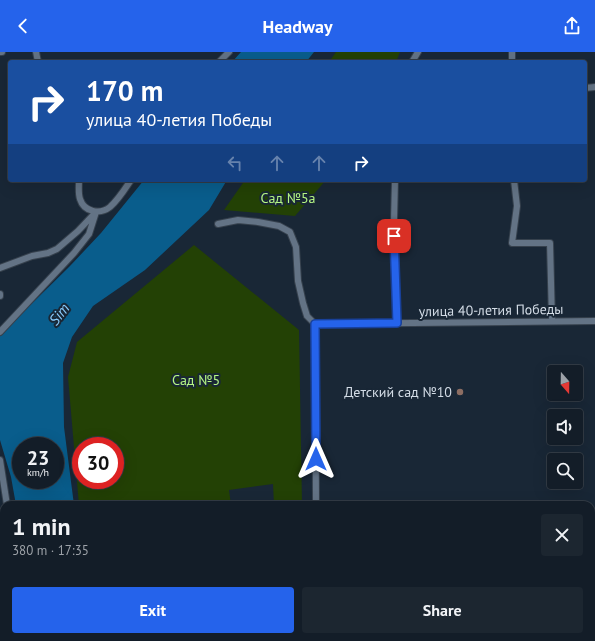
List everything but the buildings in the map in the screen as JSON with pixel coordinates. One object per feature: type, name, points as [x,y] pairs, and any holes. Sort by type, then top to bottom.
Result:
[{"type":"street","points":[[221,60],[229,52]]},
{"type":"street","points":[[79,182],[79,197],[81,202],[86,209],[96,212],[103,211],[111,207],[130,182]]},
{"type":"street","points":[[395,182],[394,221],[397,323]]},
{"type":"street","points":[[514,182],[517,206],[512,243],[550,243],[552,321]]},
{"type":"street","points":[[0,268],[32,256],[48,253],[57,249],[78,231],[96,212]]},
{"type":"street","points":[[0,332],[74,253],[89,234],[96,212]]},
{"type":"street","points":[[218,224],[238,220],[279,226],[290,232],[296,247],[298,281],[303,303],[308,316],[315,324],[316,501]]},
{"type":"street","name":"улица 40-летия Победы","points":[[315,324],[595,320]]},
{"type":"street","points":[[0,460],[6,501]]},
{"type":"green space","points":[[336,52],[400,52],[397,60],[330,60]]},
{"type":"green space","name":"Сад №5а","points":[[244,182],[324,182],[295,216],[224,210]]},
{"type":"green space","name":"Сад №5","points":[[194,245],[299,330],[302,501],[274,501],[273,484],[229,490],[230,501],[79,501],[78,489],[124,489],[124,437],[73,437],[68,377],[77,342]]},
{"type":"water","points":[[241,52],[314,52],[308,60],[234,60]]},
{"type":"water","name":"Sim","points":[[142,182],[226,182],[209,210],[145,270],[93,306],[72,337],[63,363],[64,427],[73,501],[15,501],[13,489],[64,489],[64,437],[12,437],[12,483],[0,440],[0,335],[101,233]]},
{"type":"place","name":"Детский сад №10","points":[[460,392]]},
{"type":"route","points":[[316,459],[315,324],[397,323],[394,236]]}]
